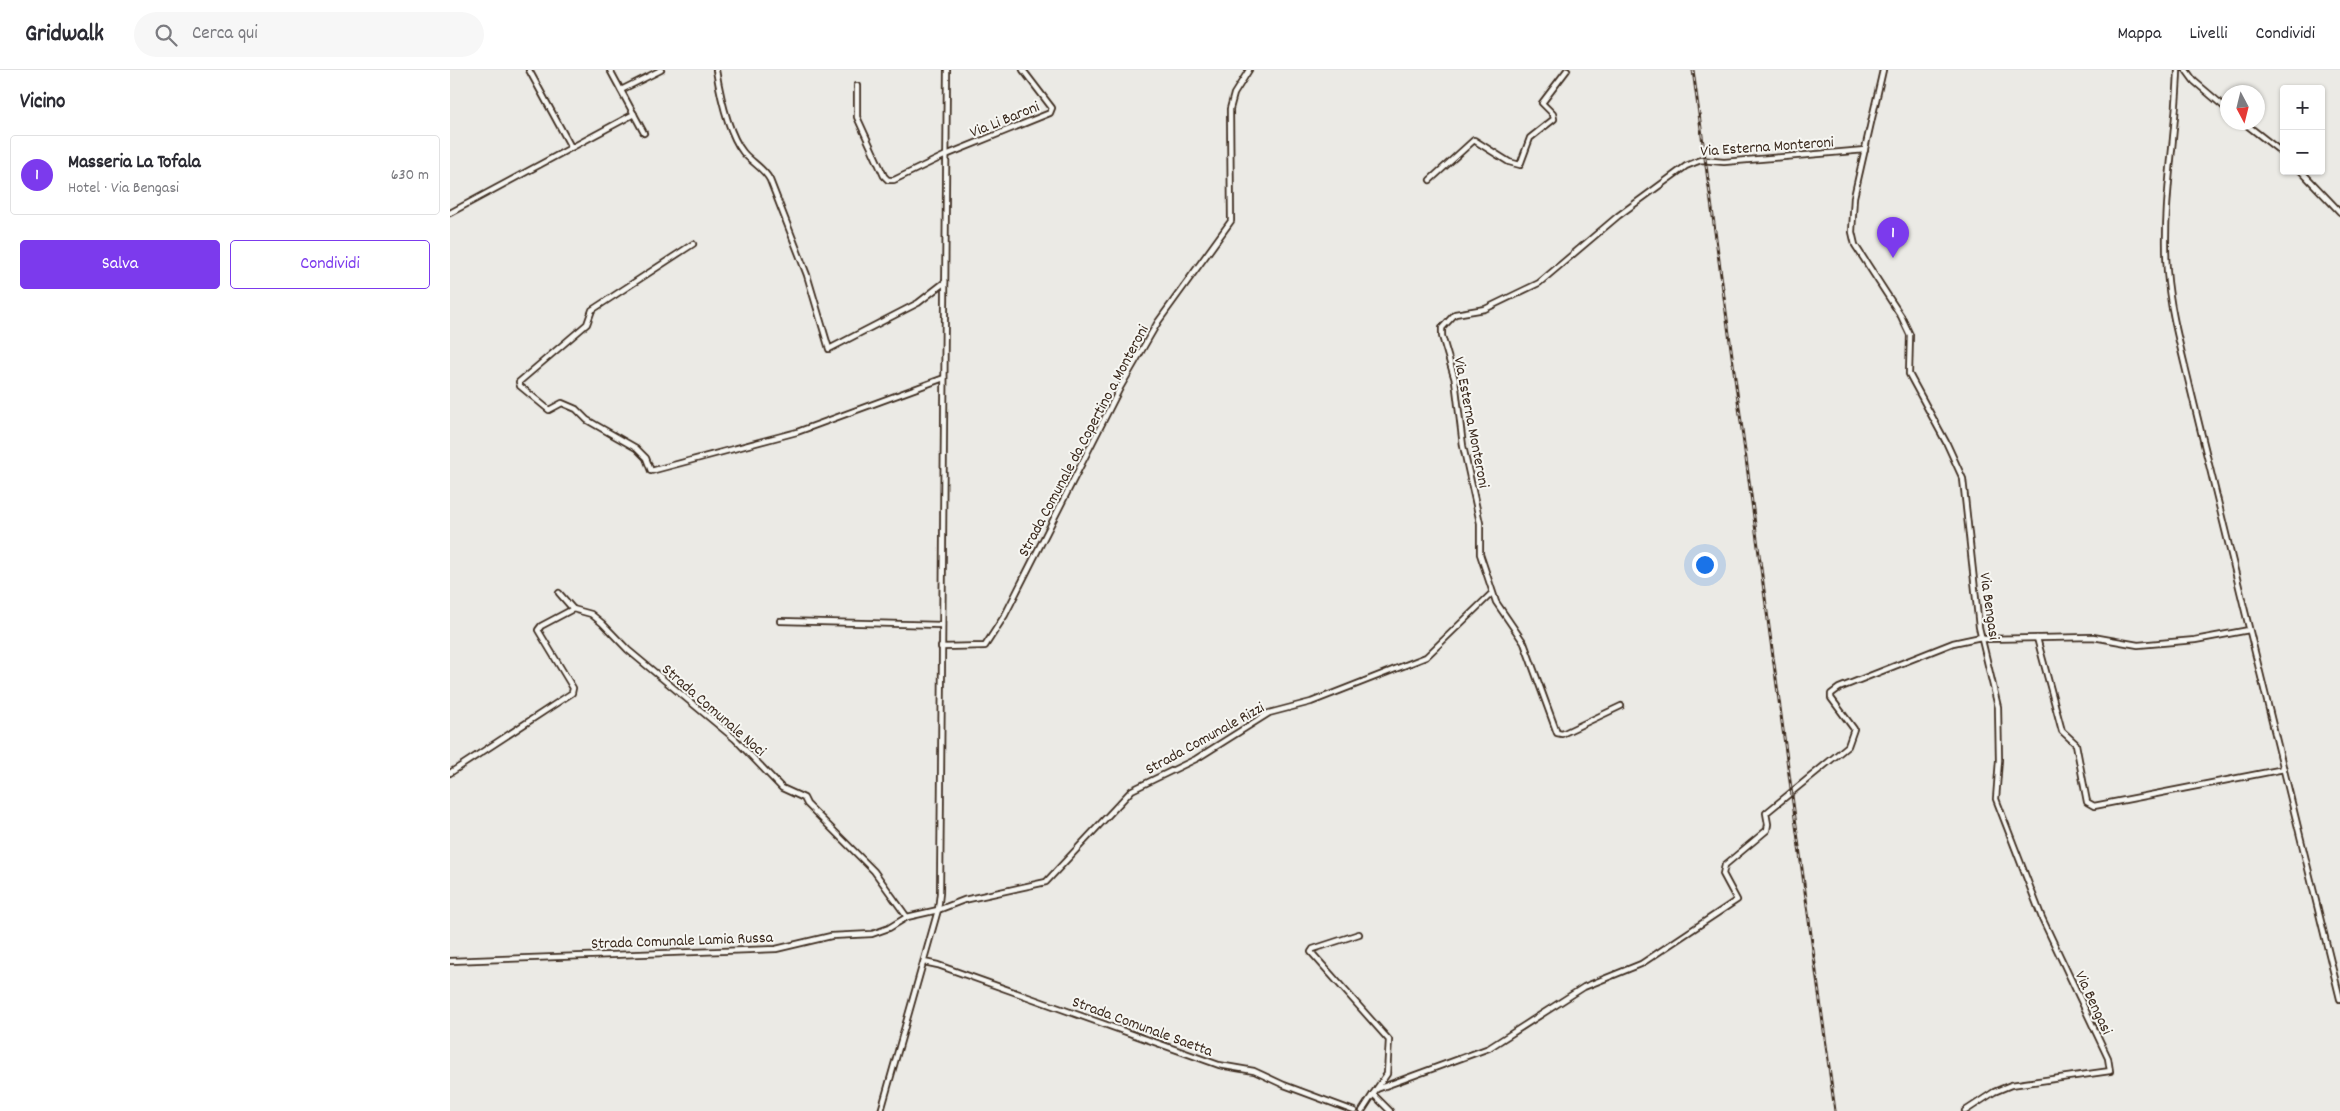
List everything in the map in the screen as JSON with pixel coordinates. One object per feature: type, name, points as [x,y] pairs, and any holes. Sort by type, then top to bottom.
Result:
[{"type":"street","points":[[529,70],[571,147]]},
{"type":"street","points":[[610,70],[644,133]]},
{"type":"street","points":[[621,90],[661,70]]},
{"type":"street","points":[[716,70],[722,103],[740,148],[770,180],[807,274],[829,349],[922,300],[945,282]]},
{"type":"street","points":[[881,1111],[938,910],[947,70]]},
{"type":"street","name":"Via Li Baroni","points":[[946,155],[1052,112],[1023,70]]},
{"type":"street","name":"Strada Comunale da Copertino a Monteroni","points":[[941,647],[985,646],[1005,615],[1082,460],[1149,338],[1231,221],[1230,109],[1234,94],[1249,70]]},
{"type":"street","points":[[1430,180],[1474,140],[1509,162],[1520,165],[1530,138],[1554,119],[1553,114],[1542,102],[1567,70]]},
{"type":"street","name":"Via Bengasi","points":[[1883,70],[1854,197],[1852,232],[1855,246],[1901,316],[1910,335],[1909,374],[1947,444],[1963,479],[1982,638],[1998,707],[1999,760],[1996,799],[2000,816],[2042,918],[2108,1058],[2110,1071],[2011,1085],[1994,1092],[1965,1111]]},
{"type":"street","points":[[2178,70],[2167,229],[2167,271],[2171,298],[2190,387],[2340,999]]},
{"type":"street","points":[[2186,70],[2194,81],[2220,103]]},
{"type":"street","points":[[857,86],[858,117],[888,180],[894,180],[946,155]]},
{"type":"street","points":[[450,212],[634,114]]},
{"type":"street","points":[[2254,130],[2280,151]]},
{"type":"street","name":"Via Esterna Monteroni","points":[[1620,706],[1567,732],[1557,733],[1524,644],[1492,593],[1480,554],[1480,523],[1463,446],[1455,380],[1442,336],[1442,328],[1446,321],[1455,314],[1485,309],[1539,284],[1618,216],[1686,166],[1701,160],[1724,162],[1865,150]]},
{"type":"street","points":[[2305,175],[2340,212]]},
{"type":"street","points":[[693,244],[592,310],[589,313],[590,319],[587,324],[519,382],[520,386],[549,410],[562,402],[576,409],[587,420],[642,454],[651,471],[797,432],[944,378]]},
{"type":"street","name":"Strada Comunale Noci","points":[[559,593],[573,609],[591,614],[602,623],[628,650],[735,739],[782,788],[804,798],[806,804],[874,871],[907,917]]},
{"type":"street","name":"Strada Comunale Rizzi","points":[[938,910],[964,900],[1046,882],[1132,790],[1196,758],[1269,713],[1311,702],[1398,666],[1416,662],[1426,657],[1492,593]]},
{"type":"street","points":[[450,773],[572,693],[573,688],[538,630],[541,626],[573,609]]},
{"type":"street","points":[[780,621],[942,625]]},
{"type":"street","points":[[1377,1089],[1489,1048],[1584,987],[1641,964],[1737,900],[1723,874],[1725,865],[1767,830],[1766,813],[1848,746],[1852,740],[1854,729],[1831,698],[1831,694],[1839,688],[1953,643],[1982,638],[2093,637],[2138,645],[2195,640],[2249,630]]},
{"type":"street","points":[[2037,638],[2062,731],[2076,744],[2087,802],[2094,806],[2284,769]]},
{"type":"street","name":"Strada Comunale Lamia Russa","points":[[450,961],[764,951],[788,948],[831,936],[872,934],[889,928],[907,917],[938,910]]},
{"type":"street","points":[[1359,934],[1313,949],[1311,952],[1389,1040],[1387,1074],[1362,1111]]},
{"type":"street","name":"Strada Comunale Saetta","points":[[924,962],[938,965],[1218,1066],[1254,1071],[1279,1083],[1354,1111]]},
{"type":"street","points":[[1373,1094],[1390,1111]]},
{"type":"railway","points":[[1693,70],[1835,1111]]},
{"type":"place","name":"Masseria La Tofala","points":[[1893,258]]}]
